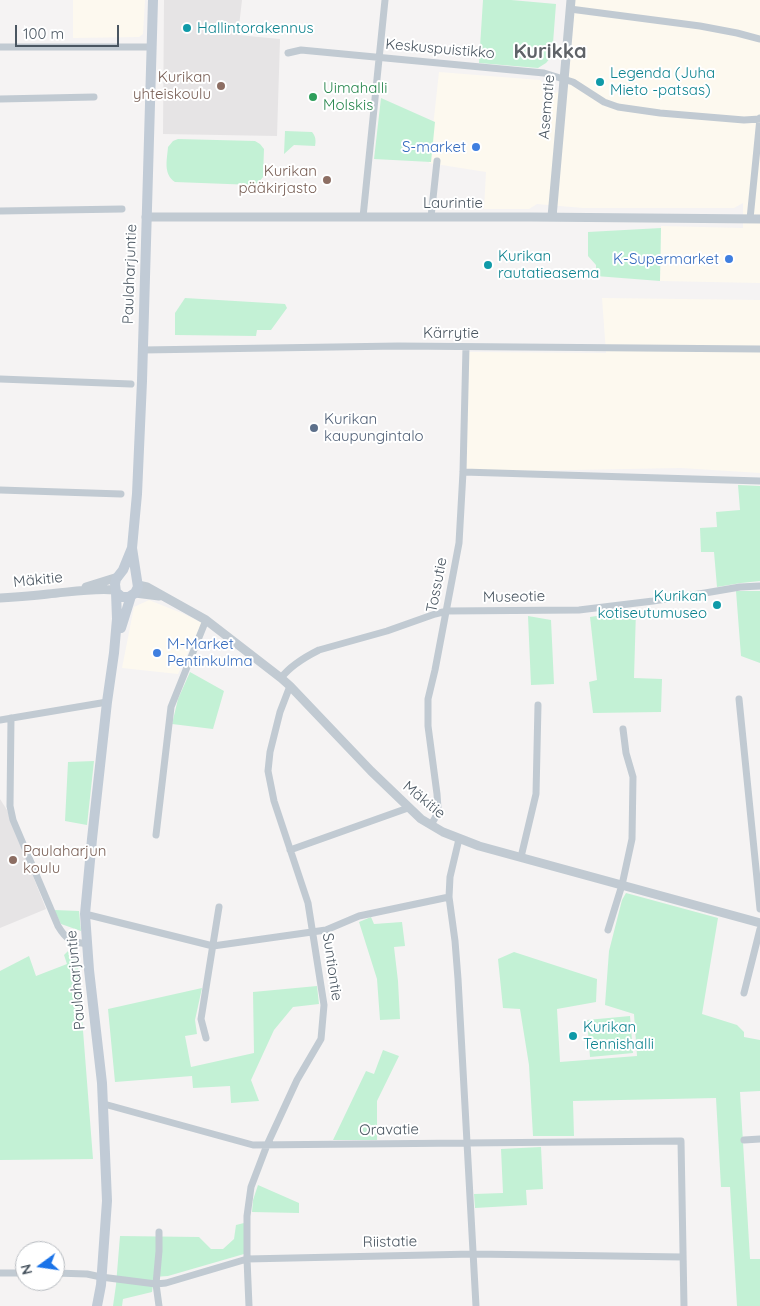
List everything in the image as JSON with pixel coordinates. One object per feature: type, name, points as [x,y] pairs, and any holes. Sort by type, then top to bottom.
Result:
[{"type":"main road","name":"Paulaharjuntie","points":[[114,653],[123,618],[135,589],[132,548],[137,485],[153,0]]},
{"type":"main road","name":"Paulaharjuntie","points":[[119,577],[132,548]]},
{"type":"main road","points":[[128,574],[133,576],[135,589],[125,597],[119,595],[114,584],[119,577],[128,574]]},
{"type":"main road","name":"Paulaharjuntie","points":[[97,1306],[107,1201],[104,1104],[89,970],[85,914],[107,702],[114,653],[117,619],[116,591]]},
{"type":"street","points":[[363,217],[385,0]]},
{"type":"street","points":[[570,4],[700,26],[760,39]]},
{"type":"street","name":"Asematie","points":[[552,217],[570,4]]},
{"type":"street","points":[[0,47],[152,47]]},
{"type":"street","name":"Keskuspuistikko","points":[[288,52],[301,50],[544,73],[573,82],[604,102],[618,107],[660,113],[744,120],[760,119]]},
{"type":"street","points":[[0,99],[94,97]]},
{"type":"street","points":[[755,219],[760,119]]},
{"type":"street","points":[[431,217],[437,161]]},
{"type":"street","points":[[0,211],[122,209]]},
{"type":"street","name":"Laurintie","points":[[146,217],[755,219]]},
{"type":"street","name":"Kärrytie","points":[[142,350],[398,346],[760,349]]},
{"type":"street","name":"Tossutie","points":[[431,826],[438,809],[428,726],[428,699],[459,543],[466,347]]},
{"type":"street","points":[[0,379],[131,384]]},
{"type":"street","points":[[463,472],[760,481]]},
{"type":"street","points":[[0,490],[121,494]]},
{"type":"street","name":"Mäkitie","points":[[79,590],[119,577]]},
{"type":"street","name":"Museotie","points":[[282,678],[287,670],[319,650],[386,631],[446,611],[579,610],[705,594],[740,587],[760,586]]},
{"type":"street","name":"Mäkitie","points":[[0,598],[79,590],[103,589],[116,591]]},
{"type":"street","name":"Mäkitie","points":[[135,589],[162,596],[206,620],[282,678],[371,772],[408,808],[431,826],[459,839],[760,923]]},
{"type":"street","points":[[156,835],[171,707],[206,620]]},
{"type":"street","name":"Suntiontie","points":[[249,1306],[247,1216],[252,1187],[267,1145],[298,1080],[321,1039],[324,1005],[308,904],[274,801],[268,771],[270,752],[280,712],[290,686]]},
{"type":"street","points":[[739,699],[760,909]]},
{"type":"street","points":[[0,720],[107,702]]},
{"type":"street","points":[[521,857],[536,794],[538,705]]},
{"type":"street","points":[[11,718],[10,806],[13,820],[64,936],[70,940],[87,944]]},
{"type":"street","points":[[608,930],[622,885],[632,839],[632,777],[623,729]]},
{"type":"street","points":[[290,850],[408,808]]},
{"type":"street","points":[[459,839],[450,876],[449,896],[455,941],[476,1306]]},
{"type":"street","points":[[85,914],[214,946],[326,930],[359,916],[449,896]]},
{"type":"street","points":[[206,1038],[201,1018],[219,907]]},
{"type":"street","points":[[744,992],[760,929]]},
{"type":"street","name":"Oravatie","points":[[104,1104],[253,1145],[681,1141],[683,1256]]},
{"type":"street","points":[[744,1140],[760,1138]]},
{"type":"street","points":[[159,1232],[156,1284],[159,1306]]},
{"type":"street","name":"Riistatie","points":[[65,1274],[87,1274],[156,1284],[166,1283],[247,1259],[473,1254],[683,1256]]},
{"type":"street","points":[[683,1256],[684,1306]]},
{"type":"street","points":[[0,1273],[15,1273]]},
{"type":"shaded area","points":[[73,0],[145,0],[143,34],[139,37],[73,38]]},
{"type":"shaded area","name":"Kurikan yhteiskoulu","points":[[164,0],[242,0],[238,35],[280,39],[277,136],[163,134]]},
{"type":"shaded area","points":[[575,0],[760,0],[760,283],[660,281],[661,226],[743,228],[743,203],[734,208],[583,208],[537,204],[529,209],[484,209],[486,172],[429,163],[439,72],[540,80],[553,94],[568,88]]},
{"type":"shaded area","points":[[602,298],[760,300],[760,473],[681,468],[466,472],[469,352],[606,353]]},
{"type":"shaded area","points":[[149,600],[202,623],[178,674],[122,668],[134,607]]},
{"type":"shaded area","name":"Paulaharjun koulu","points":[[0,799],[7,810],[46,909],[0,928]]},
{"type":"green space","points":[[483,0],[511,0],[556,4],[552,56],[546,63],[538,68],[479,63]]},
{"type":"green space","points":[[381,98],[435,122],[431,162],[374,159]]},
{"type":"green space","points":[[285,131],[312,132],[315,146],[294,145],[284,154]]},
{"type":"green space","points":[[178,139],[255,141],[264,149],[263,177],[254,185],[175,182],[167,171],[168,147],[173,141]]},
{"type":"green space","points":[[661,228],[660,281],[596,276],[596,265],[588,256],[588,232]]},
{"type":"green space","points":[[185,298],[285,304],[287,308],[271,330],[257,330],[256,336],[175,335],[175,313]]},
{"type":"green space","points":[[738,485],[760,486],[760,581],[717,587],[714,552],[701,552],[700,528],[717,527],[716,512],[740,510]]},
{"type":"green space","points":[[736,591],[760,591],[760,663],[741,656]]},
{"type":"green space","points":[[636,610],[634,678],[662,679],[661,712],[593,713],[589,682],[597,680],[590,617]]},
{"type":"green space","points":[[528,616],[551,620],[554,684],[531,685]]},
{"type":"green space","points":[[190,672],[224,691],[213,729],[172,724],[178,699]]},
{"type":"green space","points":[[94,761],[87,825],[65,821],[68,762]]},
{"type":"green space","points":[[626,893],[718,918],[702,1014],[737,1025],[744,1032],[744,1037],[760,1040],[760,1091],[740,1092],[750,1259],[760,1259],[760,1306],[737,1306],[730,1187],[721,1187],[716,1098],[573,1101],[574,1136],[533,1136],[529,1065],[520,1009],[503,1008],[498,959],[514,952],[597,979],[596,1002],[557,1009],[560,1062],[637,1056],[634,1014],[605,1005],[609,951],[622,900]]},
{"type":"green space","points":[[54,910],[79,911],[81,931],[61,924]]},
{"type":"green space","points":[[371,917],[374,924],[402,922],[405,946],[394,947],[400,1019],[380,1020],[377,979],[359,922]]},
{"type":"green space","points":[[69,950],[75,950],[77,953],[93,1159],[0,1160],[0,971],[29,956],[36,976],[67,964],[64,955]]},
{"type":"green space","points":[[317,986],[319,1004],[293,1007],[274,1030],[251,1080],[259,1101],[231,1103],[230,1086],[193,1088],[192,1076],[115,1082],[108,1009],[202,988],[195,1020],[197,1034],[185,1036],[191,1067],[254,1053],[253,992]]},
{"type":"green space","points":[[630,1016],[633,1053],[590,1057],[587,1020]]},
{"type":"green space","points":[[383,1050],[399,1056],[377,1101],[377,1140],[333,1140],[366,1071],[374,1074]]},
{"type":"green space","points":[[541,1147],[543,1189],[526,1190],[527,1205],[475,1208],[474,1194],[503,1193],[501,1149]]},
{"type":"green space","points":[[258,1185],[299,1203],[299,1213],[252,1212],[253,1200]]},
{"type":"green space","points":[[244,1223],[244,1254],[168,1276],[154,1277],[152,1292],[123,1299],[122,1306],[113,1306],[120,1236],[199,1237],[211,1249],[223,1249],[234,1239],[236,1225]]},
{"type":"place","name":"Hallintorakennus","points":[[187,28]]},
{"type":"place","name":"Legenda (Juha Mieto -patsas)","points":[[600,82]]},
{"type":"place","name":"Kurikan yhteiskoulu","points":[[221,86]]},
{"type":"place","name":"Uimahalli Molskis","points":[[313,97]]},
{"type":"place","name":"S-market","points":[[476,147]]},
{"type":"place","name":"Kurikan pääkirjasto","points":[[327,180]]},
{"type":"place","name":"K-Supermarket","points":[[729,259]]},
{"type":"place","name":"Kurikan rautatieasema","points":[[488,265]]},
{"type":"place","name":"Kurikan kaupungintalo","points":[[314,428]]},
{"type":"place","name":"Kurikan kotiseutumuseo","points":[[717,605]]},
{"type":"place","name":"M-Market Pentinkulma","points":[[157,653]]},
{"type":"place","name":"Paulaharjun koulu","points":[[13,860]]},
{"type":"place","name":"Kurikan Tennishalli","points":[[573,1036]]},
{"type":"district","name":"Kurikka","points":[[550,52]]}]
